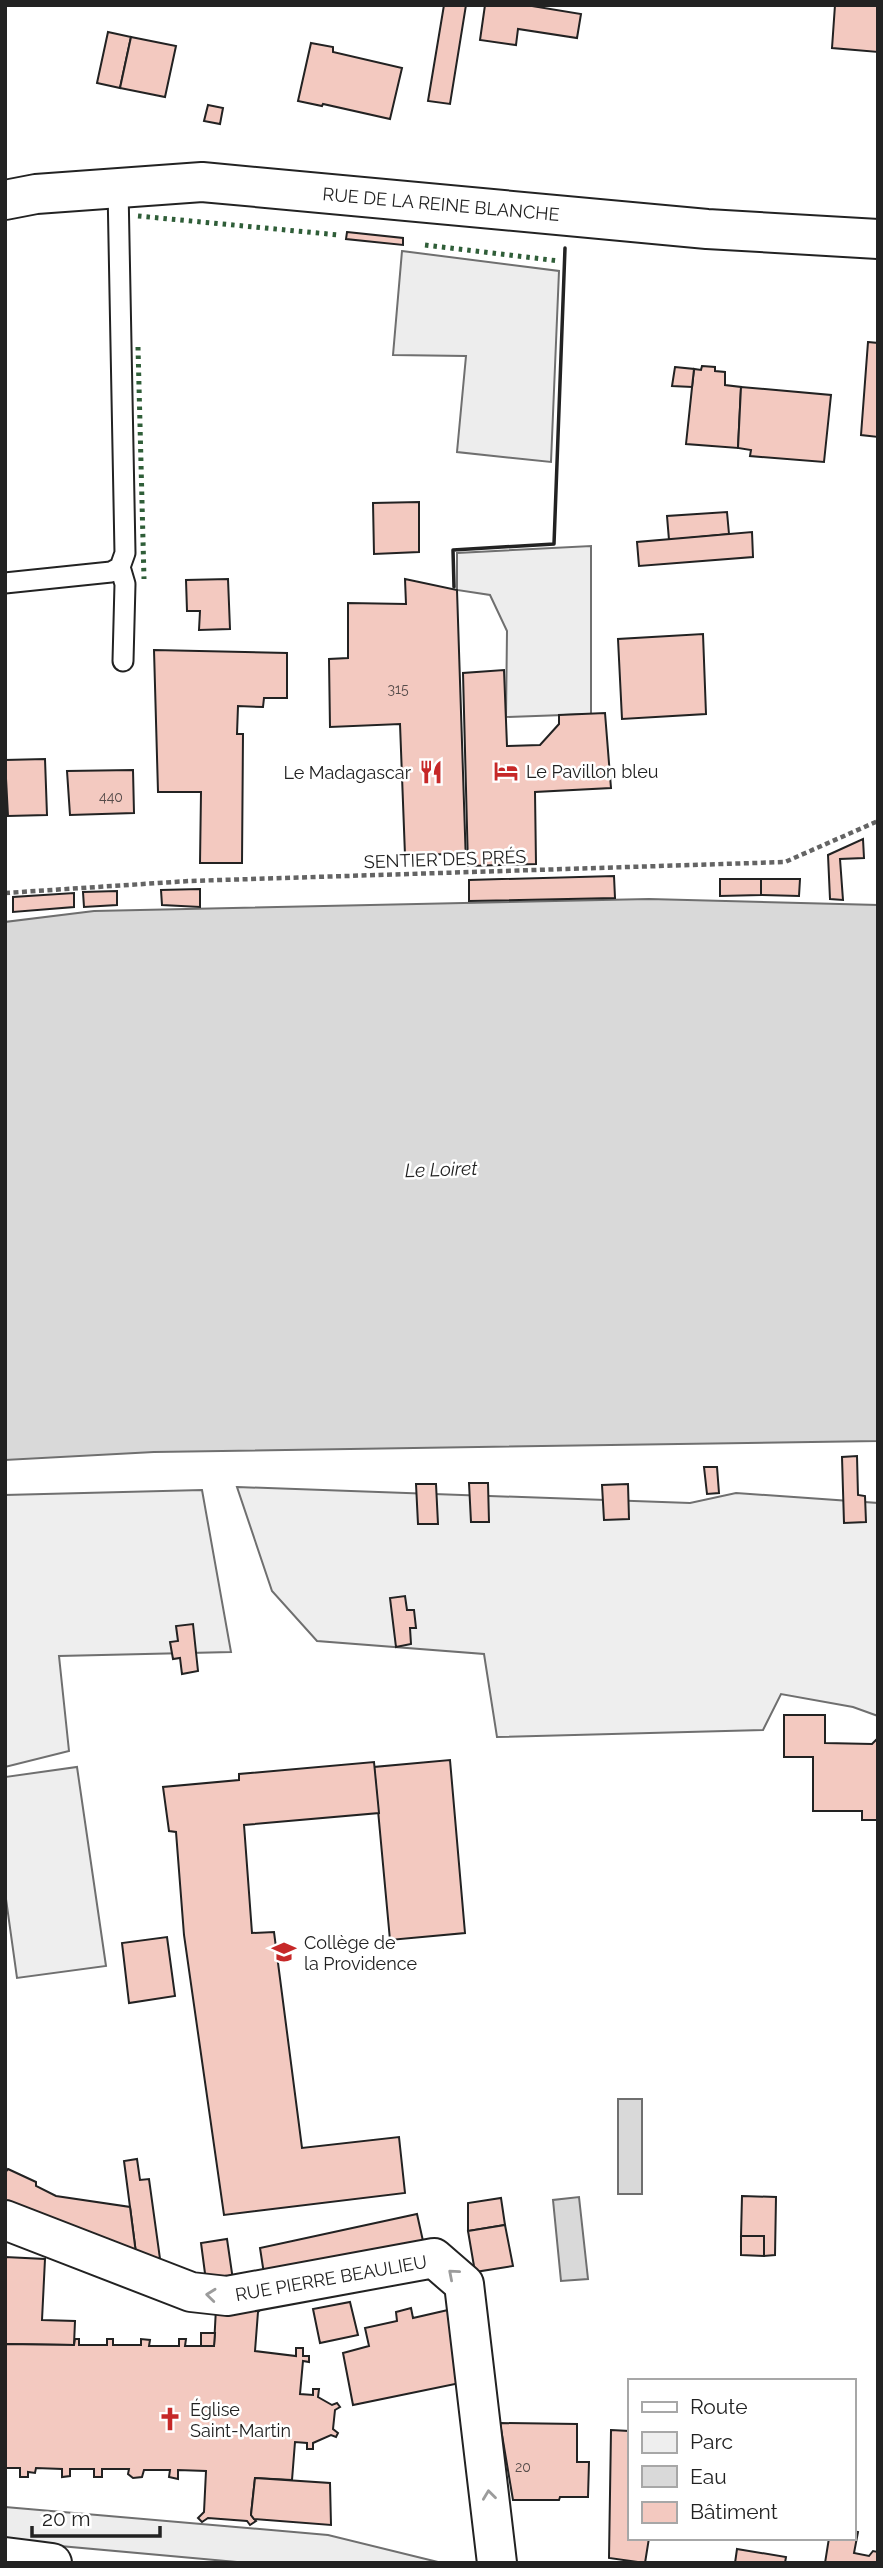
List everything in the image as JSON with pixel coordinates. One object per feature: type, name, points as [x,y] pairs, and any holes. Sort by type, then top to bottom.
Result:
[{"type":"street","name":"RUE DE LA REINE BLANCHE","points":[[5,200],[36,194],[202,182],[707,229],[878,239]]},
{"type":"street","name":"RUE PIERRE BEAULIEU","points":[[5,2220],[191,2292],[227,2296],[433,2258],[464,2284],[497,2563]]},
{"type":"street","points":[[5,2557],[52,2563]]},
{"type":"lane","points":[[118,188],[125,553],[120,567],[125,584],[123,661]]},
{"type":"lane","points":[[5,583],[111,572],[120,567]]},
{"type":"path","name":"SENTIER DES PRÉS","points":[[5,893],[189,881],[785,862],[878,821]]},
{"type":"green space","points":[[237,1487],[690,1503],[736,1493],[878,1503],[878,1716],[853,1707],[781,1694],[763,1730],[497,1737],[484,1654],[317,1641],[272,1591]]},
{"type":"green space","points":[[202,1490],[231,1652],[59,1656],[69,1751],[5,1767],[5,1495]]},
{"type":"green space","points":[[77,1767],[106,1966],[17,1978],[5,1892],[5,1777]]},
{"type":"shaded area","points":[[402,251],[559,271],[551,462],[457,452],[466,356],[393,355]]},
{"type":"shaded area","points":[[591,546],[591,714],[506,717],[507,631],[490,595],[457,590],[457,553]]},
{"type":"shaded area","points":[[5,2507],[328,2535],[442,2563],[248,2563],[5,2541]]},
{"type":"water","name":"Le Loiret","points":[[649,899],[878,905],[878,1441],[154,1452],[5,1460],[5,922],[94,911]]},
{"type":"water","points":[[618,2099],[642,2099],[642,2194],[618,2194]]},
{"type":"water","points":[[579,2197],[588,2279],[561,2281],[553,2200]]},
{"type":"building","points":[[444,5],[466,5],[450,104],[428,101]]},
{"type":"building","points":[[485,5],[526,5],[581,14],[577,38],[518,29],[516,45],[480,40]]},
{"type":"building","points":[[835,5],[878,6],[878,52],[832,48]]},
{"type":"building","points":[[108,32],[131,37],[120,88],[97,83]]},
{"type":"building","points":[[131,37],[176,46],[165,97],[120,88]]},
{"type":"building","points":[[311,43],[333,47],[333,52],[402,68],[390,119],[298,101]]},
{"type":"building","points":[[208,105],[223,108],[220,124],[204,121]]},
{"type":"building","points":[[347,232],[403,238],[403,245],[346,239]]},
{"type":"building","points":[[868,342],[878,343],[878,437],[861,435]]},
{"type":"building","points":[[702,366],[715,367],[715,371],[725,372],[725,385],[741,387],[738,448],[686,444],[694,369],[701,370]]},
{"type":"building","points":[[675,367],[694,369],[692,387],[672,386]]},
{"type":"building","points":[[741,387],[831,395],[824,462],[750,456],[751,450],[738,448]]},
{"type":"building","points":[[419,502],[419,552],[374,554],[373,503]]},
{"type":"building","points":[[727,512],[729,534],[669,540],[667,516]]},
{"type":"building","points":[[752,532],[753,557],[639,566],[637,542]]},
{"type":"building","points":[[228,579],[230,629],[199,630],[200,611],[187,611],[186,580]]},
{"type":"building","points":[[405,579],[457,590],[466,864],[454,864],[454,854],[405,855],[400,724],[330,727],[329,659],[348,658],[348,603],[406,604]]},
{"type":"building","points":[[703,634],[706,714],[622,719],[618,639]]},
{"type":"building","points":[[154,650],[287,653],[287,698],[264,698],[263,707],[238,706],[237,734],[243,734],[242,863],[200,863],[201,792],[158,792]]},
{"type":"building","points":[[504,670],[507,746],[540,745],[559,724],[559,715],[605,713],[611,788],[535,792],[536,864],[468,866],[463,673]]},
{"type":"building","points":[[45,759],[47,815],[8,816],[5,760]]},
{"type":"building","points":[[133,770],[134,813],[70,815],[67,771]]},
{"type":"building","points":[[863,839],[864,858],[840,859],[843,900],[830,899],[828,855]]},
{"type":"building","points":[[614,876],[615,898],[469,901],[469,880]]},
{"type":"building","points":[[720,879],[761,879],[761,895],[720,896]]},
{"type":"building","points":[[761,879],[800,879],[799,896],[761,895]]},
{"type":"building","points":[[200,889],[200,907],[162,905],[161,890]]},
{"type":"building","points":[[117,891],[117,905],[84,907],[83,892]]},
{"type":"building","points":[[74,893],[74,907],[13,912],[13,897]]},
{"type":"building","points":[[857,1456],[858,1495],[865,1496],[866,1522],[844,1523],[842,1457]]},
{"type":"building","points":[[704,1467],[717,1467],[719,1493],[707,1494]]},
{"type":"building","points":[[469,1483],[488,1483],[489,1522],[471,1522]]},
{"type":"building","points":[[416,1484],[436,1484],[438,1524],[418,1524]]},
{"type":"building","points":[[628,1484],[629,1519],[604,1520],[602,1485]]},
{"type":"building","points":[[405,1596],[407,1610],[414,1610],[416,1628],[410,1628],[411,1644],[396,1647],[390,1598]]},
{"type":"building","points":[[193,1624],[198,1671],[182,1674],[180,1658],[173,1659],[170,1642],[178,1641],[176,1626]]},
{"type":"building","points":[[784,1715],[825,1715],[825,1743],[872,1744],[878,1738],[878,1820],[862,1820],[862,1811],[813,1811],[813,1757],[784,1757]]},
{"type":"building","points":[[450,1760],[465,1933],[390,1940],[374,1767]]},
{"type":"building","points":[[374,1762],[379,1813],[244,1825],[252,1933],[274,1932],[302,2148],[399,2137],[405,2193],[224,2215],[184,1935],[176,1832],[169,1831],[163,1787],[239,1780],[239,1774]]},
{"type":"building","points":[[167,1937],[175,1996],[129,2003],[122,1943]]},
{"type":"building","points":[[137,2159],[140,2180],[149,2179],[161,2266],[137,2261],[124,2161]]},
{"type":"building","points":[[8,2169],[36,2182],[36,2186],[56,2196],[130,2207],[137,2261],[5,2205],[5,2173]]},
{"type":"building","points":[[742,2196],[776,2197],[775,2255],[764,2256],[764,2236],[741,2236]]},
{"type":"building","points":[[501,2198],[505,2225],[468,2231],[468,2203]]},
{"type":"building","points":[[417,2214],[423,2241],[264,2274],[260,2248]]},
{"type":"building","points":[[505,2225],[513,2266],[475,2272],[468,2231]]},
{"type":"building","points":[[741,2236],[764,2236],[764,2256],[741,2255]]},
{"type":"building","points":[[227,2239],[233,2280],[206,2281],[201,2243]]},
{"type":"building","points":[[5,2257],[45,2259],[42,2320],[75,2321],[74,2345],[5,2344]]},
{"type":"building","points":[[350,2302],[358,2335],[320,2343],[313,2309]]},
{"type":"building","name":"Église Saint-Martin","points":[[216,2308],[261,2309],[258,2312],[255,2351],[296,2356],[296,2348],[303,2348],[303,2356],[309,2356],[309,2362],[303,2361],[300,2394],[313,2395],[313,2389],[319,2389],[318,2397],[332,2405],[337,2403],[340,2407],[335,2410],[333,2429],[338,2433],[336,2437],[331,2435],[313,2443],[313,2449],[307,2449],[307,2443],[295,2442],[292,2480],[255,2478],[251,2515],[256,2521],[250,2525],[247,2521],[208,2518],[202,2522],[198,2518],[204,2512],[206,2471],[178,2470],[178,2479],[169,2477],[170,2470],[144,2470],[142,2477],[133,2478],[128,2474],[129,2469],[102,2469],[102,2477],[94,2477],[94,2469],[70,2469],[70,2476],[62,2477],[62,2469],[36,2468],[35,2473],[28,2472],[28,2477],[20,2477],[20,2468],[5,2468],[5,2344],[74,2345],[75,2339],[79,2339],[79,2345],[107,2345],[107,2339],[113,2339],[113,2345],[141,2345],[141,2339],[150,2340],[149,2346],[179,2346],[179,2339],[186,2339],[185,2346],[214,2346]]},
{"type":"building","points":[[411,2308],[413,2318],[448,2310],[460,2383],[353,2405],[343,2353],[369,2346],[365,2328],[397,2321],[396,2312]]},
{"type":"building","points":[[201,2333],[215,2333],[214,2346],[201,2346]]},
{"type":"building","points":[[500,2423],[577,2424],[577,2462],[589,2462],[588,2497],[513,2500]]},
{"type":"building","points":[[611,2430],[628,2431],[628,2540],[649,2540],[645,2563],[609,2558]]},
{"type":"building","points":[[255,2478],[330,2483],[331,2525],[254,2519],[251,2515]]},
{"type":"building","points":[[855,2531],[858,2532],[854,2553],[869,2556],[873,2551],[878,2552],[878,2563],[825,2563],[829,2540],[855,2540]]},
{"type":"building","points":[[737,2549],[786,2557],[785,2563],[735,2563]]},
{"type":"hedge","points":[[138,216],[339,235]]},
{"type":"hedge","points":[[425,245],[559,261]]},
{"type":"hedge","points":[[138,347],[144,579]]},
{"type":"wall","points":[[454,587],[453,550],[554,544],[565,248]]},
{"type":"place","name":"Le Pavillon bleu","points":[[506,771]]},
{"type":"place","name":"Le Madagascar","points":[[431,772]]},
{"type":"place","name":"Collège de la Providence","points":[[284,1952]]},
{"type":"place","name":"Église Saint-Martin","points":[[170,2419]]}]
